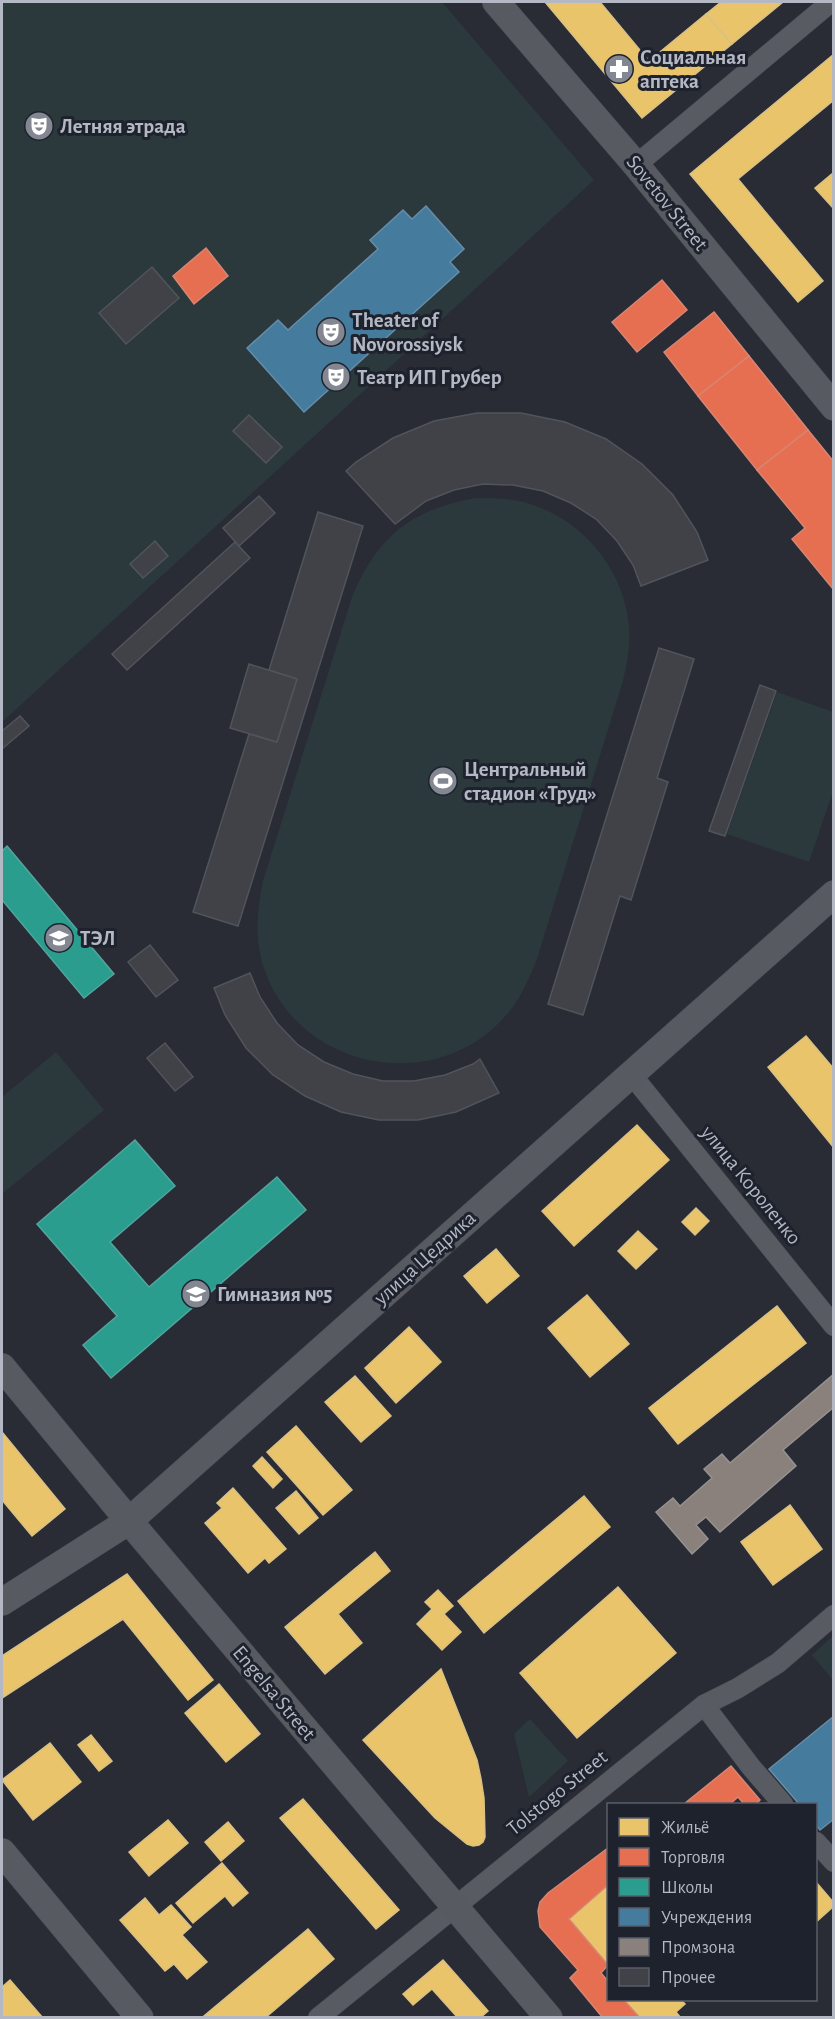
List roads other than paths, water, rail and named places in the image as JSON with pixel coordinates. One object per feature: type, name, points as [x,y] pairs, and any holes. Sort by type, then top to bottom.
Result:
[{"type":"street","name":"Sovetov Street","points":[[496,2],[636,165],[834,407]]},
{"type":"street","points":[[636,165],[831,2]]},
{"type":"street","name":"улица Цедрика","points":[[2,1602],[129,1521],[834,894]]},
{"type":"street","name":"улица Короленко","points":[[631,1074],[834,1326]]},
{"type":"street","name":"Engelsa Street","points":[[2,1367],[129,1521],[549,2018]]},
{"type":"street","name":"Tolstogo Street","points":[[318,2018],[704,1705],[738,1688],[778,1663],[834,1615]]},
{"type":"street","points":[[704,1705],[751,1767],[782,1803]]},
{"type":"street","points":[[817,1843],[834,1862]]},
{"type":"street","points":[[2,1852],[140,2018]]},
{"type":"place","name":"Социальная аптека","points":[[619,69]]},
{"type":"place","name":"Летняя этрада","points":[[39,126]]},
{"type":"place","name":"Theater of Novorossiysk","points":[[331,332]]},
{"type":"place","name":"Театр ИП Грубер","points":[[336,377]]},
{"type":"place","name":"Центральный стадион «Труд»","points":[[443,781]]},
{"type":"place","name":"ТЭЛ","points":[[59,938]]},
{"type":"place","name":"Гимназия №5","points":[[196,1294]]}]
